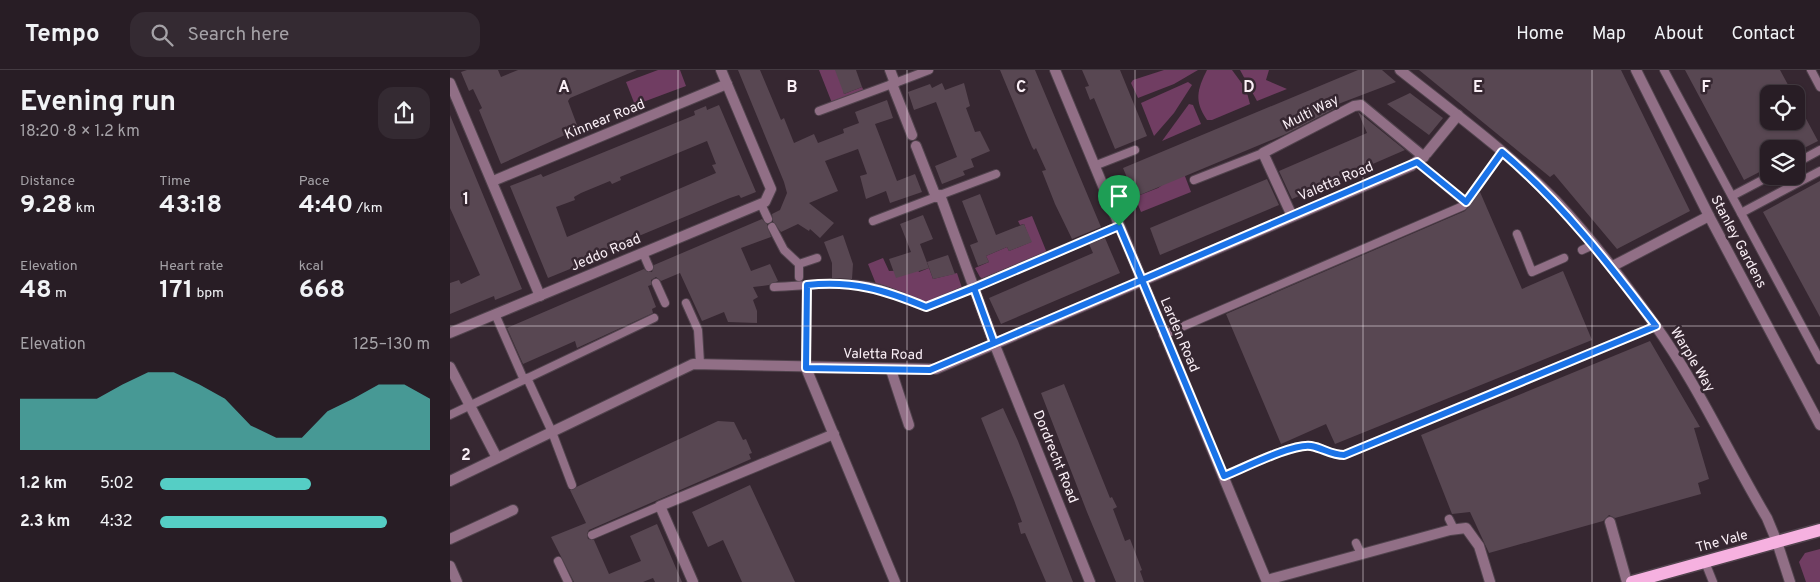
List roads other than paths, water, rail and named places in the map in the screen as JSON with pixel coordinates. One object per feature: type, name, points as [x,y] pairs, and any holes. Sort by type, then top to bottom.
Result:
[{"type":"main road","name":"The Vale","points":[[1632,582],[1820,530]]},
{"type":"street","points":[[721,70],[727,84]]},
{"type":"street","points":[[890,70],[912,135]]},
{"type":"street","name":"Larden Road","points":[[1055,70],[1163,335],[1267,581]]},
{"type":"street","name":"Warple Way","points":[[1400,70],[1458,115],[1557,202],[1611,267],[1656,326],[1767,518],[1790,582]]},
{"type":"street","name":"Stanley Gardens","points":[[1636,70],[1709,216],[1820,425]]},
{"type":"street","points":[[450,83],[493,180],[540,296]]},
{"type":"street","name":"Kinnear Road","points":[[493,180],[727,84]]},
{"type":"street","name":"Jeddo Road","points":[[450,333],[761,204],[770,195],[768,182],[727,84]]},
{"type":"street","name":"Multi Way","points":[[1263,152],[1354,106],[1361,105],[1420,160]]},
{"type":"street","name":"Valetta Road","points":[[450,481],[700,362],[806,368],[936,369],[1420,160],[1458,115]]},
{"type":"street","name":"Dordrecht Road","points":[[916,146],[938,196],[994,343],[1090,582]]},
{"type":"street","points":[[1263,152],[1292,216]]},
{"type":"street","points":[[1611,267],[1709,216]]},
{"type":"street","points":[[450,367],[472,405],[497,458]]},
{"type":"street","points":[[806,368],[895,582]]},
{"type":"street","points":[[891,370],[909,425]]},
{"type":"street","points":[[693,582],[660,506],[834,434]]},
{"type":"street","points":[[450,540],[513,510]]},
{"type":"street","points":[[1610,522],[1627,582]]},
{"type":"street","points":[[1267,581],[1454,529],[1466,528],[1479,546],[1490,582]]},
{"type":"street","points":[[450,566],[456,582]]},
{"type":"lane","points":[[819,111],[929,70]]},
{"type":"lane","points":[[1664,70],[1820,360]]},
{"type":"lane","points":[[1811,70],[1820,86]]},
{"type":"lane","points":[[1094,166],[1136,150]]},
{"type":"lane","points":[[1805,158],[1820,150]]},
{"type":"lane","points":[[1194,180],[1263,152]]},
{"type":"lane","points":[[1163,335],[1463,206],[1502,152]]},
{"type":"lane","points":[[1420,160],[1466,202]]},
{"type":"lane","points":[[1741,213],[1820,171]]},
{"type":"lane","points":[[873,221],[996,174]]},
{"type":"lane","points":[[1732,196],[1760,181]]},
{"type":"lane","points":[[761,204],[768,219]]},
{"type":"lane","points":[[774,287],[861,285],[887,291],[926,307],[1119,226]]},
{"type":"lane","points":[[772,227],[784,250],[798,264],[799,277]]},
{"type":"lane","points":[[1517,234],[1532,272],[1564,258]]},
{"type":"lane","points":[[1582,250],[1593,245]]},
{"type":"lane","points":[[643,253],[649,267]]},
{"type":"lane","points":[[798,264],[817,258]]},
{"type":"lane","points":[[656,283],[665,303]]},
{"type":"lane","points":[[806,368],[807,285]]},
{"type":"lane","points":[[686,303],[698,330],[700,362]]},
{"type":"lane","points":[[495,314],[552,432],[572,485]]},
{"type":"lane","points":[[450,415],[654,318]]},
{"type":"lane","points":[[1224,476],[1296,447],[1310,446],[1331,455],[1344,455],[1656,326]]},
{"type":"lane","points":[[592,534],[660,506]]},
{"type":"lane","points":[[1448,519],[1454,529]]},
{"type":"lane","points":[[1356,543],[1361,554]]},
{"type":"lane","points":[[558,561],[568,582]]},
{"type":"lane","points":[[1705,562],[1713,582]]}]
